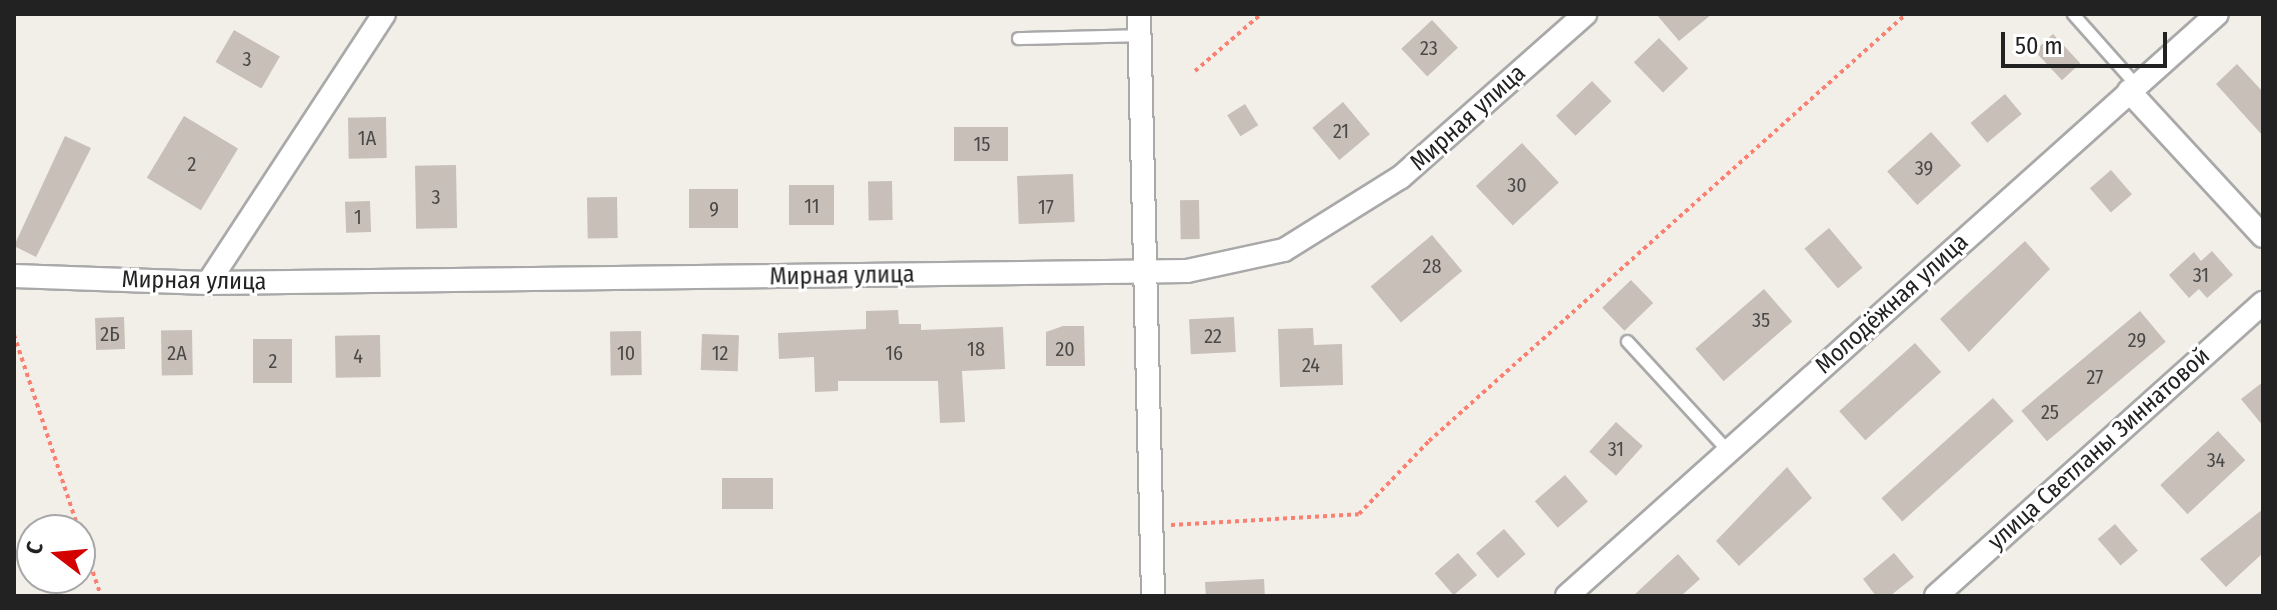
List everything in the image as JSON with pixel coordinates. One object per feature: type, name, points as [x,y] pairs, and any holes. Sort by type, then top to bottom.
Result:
[{"type":"street","points":[[208,283],[384,14]]},
{"type":"street","name":"Мирная улица","points":[[14,276],[208,283],[1187,271],[1284,250],[1401,177],[1585,14]]},
{"type":"street","name":"Молодёжная улица","points":[[1567,596],[2217,14]]},
{"type":"street","points":[[1140,25],[1153,596]]},
{"type":"street","points":[[2132,88],[2263,236]]},
{"type":"street","name":"улица Светланы Зиннатовой","points":[[1936,596],[2263,303]]},
{"type":"lane","points":[[2073,14],[2132,88]]},
{"type":"lane","points":[[1018,38],[1140,25]]},
{"type":"lane","points":[[1627,341],[1728,451]]},
{"type":"path","points":[[1195,71],[1261,14]]},
{"type":"path","points":[[1152,527],[1359,514],[1429,441],[1906,14]]},
{"type":"path","points":[[14,335],[73,514]]},
{"type":"building","points":[[1656,14],[1712,14],[1679,41]]},
{"type":"building","points":[[1432,20],[1458,48],[1427,76],[1401,49]]},
{"type":"building","points":[[234,30],[280,56],[261,89],[216,62]]},
{"type":"building","points":[[2053,34],[2080,63],[2062,80],[2035,51]]},
{"type":"building","points":[[1659,38],[1688,68],[1663,93],[1634,62]]},
{"type":"building","points":[[2237,64],[2263,92],[2263,136],[2216,84]]},
{"type":"building","points":[[1592,81],[1611,101],[1575,136],[1556,116]]},
{"type":"building","points":[[2005,94],[2022,114],[1987,143],[1971,123]]},
{"type":"building","points":[[1343,102],[1370,134],[1339,160],[1312,128]]},
{"type":"building","points":[[1245,104],[1258,125],[1240,136],[1227,115]]},
{"type":"building","points":[[184,116],[238,148],[201,210],[147,178]]},
{"type":"building","points":[[386,117],[387,158],[349,159],[348,118]]},
{"type":"building","points":[[954,127],[1008,127],[1008,161],[954,161]]},
{"type":"building","points":[[1931,132],[1961,165],[1917,205],[1887,171]]},
{"type":"building","points":[[65,136],[91,148],[36,257],[14,246]]},
{"type":"building","points":[[1522,143],[1559,182],[1513,225],[1476,186]]},
{"type":"building","points":[[456,165],[457,228],[416,229],[415,166]]},
{"type":"building","points":[[2111,170],[2132,194],[2111,213],[2090,188]]},
{"type":"building","points":[[1073,174],[1075,222],[1019,224],[1017,176]]},
{"type":"building","points":[[868,181],[892,181],[893,220],[869,220]]},
{"type":"building","points":[[789,185],[834,185],[834,225],[789,225]]},
{"type":"building","points":[[689,189],[738,189],[738,228],[689,228]]},
{"type":"building","points":[[617,197],[618,238],[588,239],[587,198]]},
{"type":"building","points":[[1180,200],[1199,200],[1200,239],[1181,239]]},
{"type":"building","points":[[370,201],[371,232],[346,233],[345,202]]},
{"type":"building","points":[[1829,228],[1862,268],[1838,288],[1804,249]]},
{"type":"building","points":[[1432,235],[1462,271],[1401,322],[1371,286]]},
{"type":"building","points":[[2025,241],[2050,269],[1969,352],[1940,319]]},
{"type":"building","points":[[2212,251],[2233,275],[2207,298],[2199,289],[2189,298],[2169,275],[2194,252],[2201,261]]},
{"type":"building","points":[[1631,280],[1653,303],[1624,331],[1602,308]]},
{"type":"building","points":[[1764,289],[1792,321],[1724,381],[1695,349]]},
{"type":"building","points":[[898,310],[899,324],[921,324],[921,330],[1003,327],[1005,369],[962,371],[965,422],[940,423],[938,381],[838,381],[838,391],[815,392],[814,357],[779,359],[778,333],[866,329],[866,311]]},
{"type":"building","points":[[2140,311],[2166,342],[2047,441],[2021,411]]},
{"type":"building","points":[[124,317],[125,349],[96,350],[95,318]]},
{"type":"building","points":[[1234,317],[1236,352],[1191,354],[1189,319]]},
{"type":"building","points":[[1063,326],[1084,326],[1085,366],[1046,366],[1046,332]]},
{"type":"building","points":[[1313,328],[1314,345],[1342,344],[1343,385],[1280,387],[1278,329]]},
{"type":"building","points":[[192,330],[193,375],[162,376],[161,331]]},
{"type":"building","points":[[641,331],[642,375],[611,376],[610,332]]},
{"type":"building","points":[[702,334],[739,335],[738,371],[701,370]]},
{"type":"building","points":[[380,335],[381,377],[336,378],[335,336]]},
{"type":"building","points":[[253,339],[292,339],[292,383],[253,383]]},
{"type":"building","points":[[1915,343],[1941,372],[1865,440],[1839,411]]},
{"type":"building","points":[[2263,382],[2263,426],[2241,399]]},
{"type":"building","points":[[1993,398],[2014,421],[1902,521],[1882,498]]},
{"type":"building","points":[[1616,422],[1643,446],[1616,476],[1589,452]]},
{"type":"building","points":[[2218,431],[2245,460],[2188,514],[2160,485]]},
{"type":"building","points":[[1787,467],[1812,498],[1739,566],[1716,541]]},
{"type":"building","points":[[1565,475],[1588,501],[1558,528],[1535,501]]},
{"type":"building","points":[[722,478],[773,478],[773,509],[722,509]]},
{"type":"building","points":[[2263,509],[2263,553],[2226,587],[2200,559]]},
{"type":"building","points":[[2115,524],[2138,550],[2121,566],[2098,539]]},
{"type":"building","points":[[1504,529],[1526,554],[1498,578],[1476,553]]},
{"type":"building","points":[[1458,553],[1477,575],[1454,595],[1435,573]]},
{"type":"building","points":[[1894,553],[1914,577],[1890,596],[1876,596],[1863,579]]},
{"type":"building","points":[[1678,554],[1700,579],[1681,596],[1633,596]]},
{"type":"building","points":[[1264,579],[1265,596],[1206,596],[1205,582]]}]
